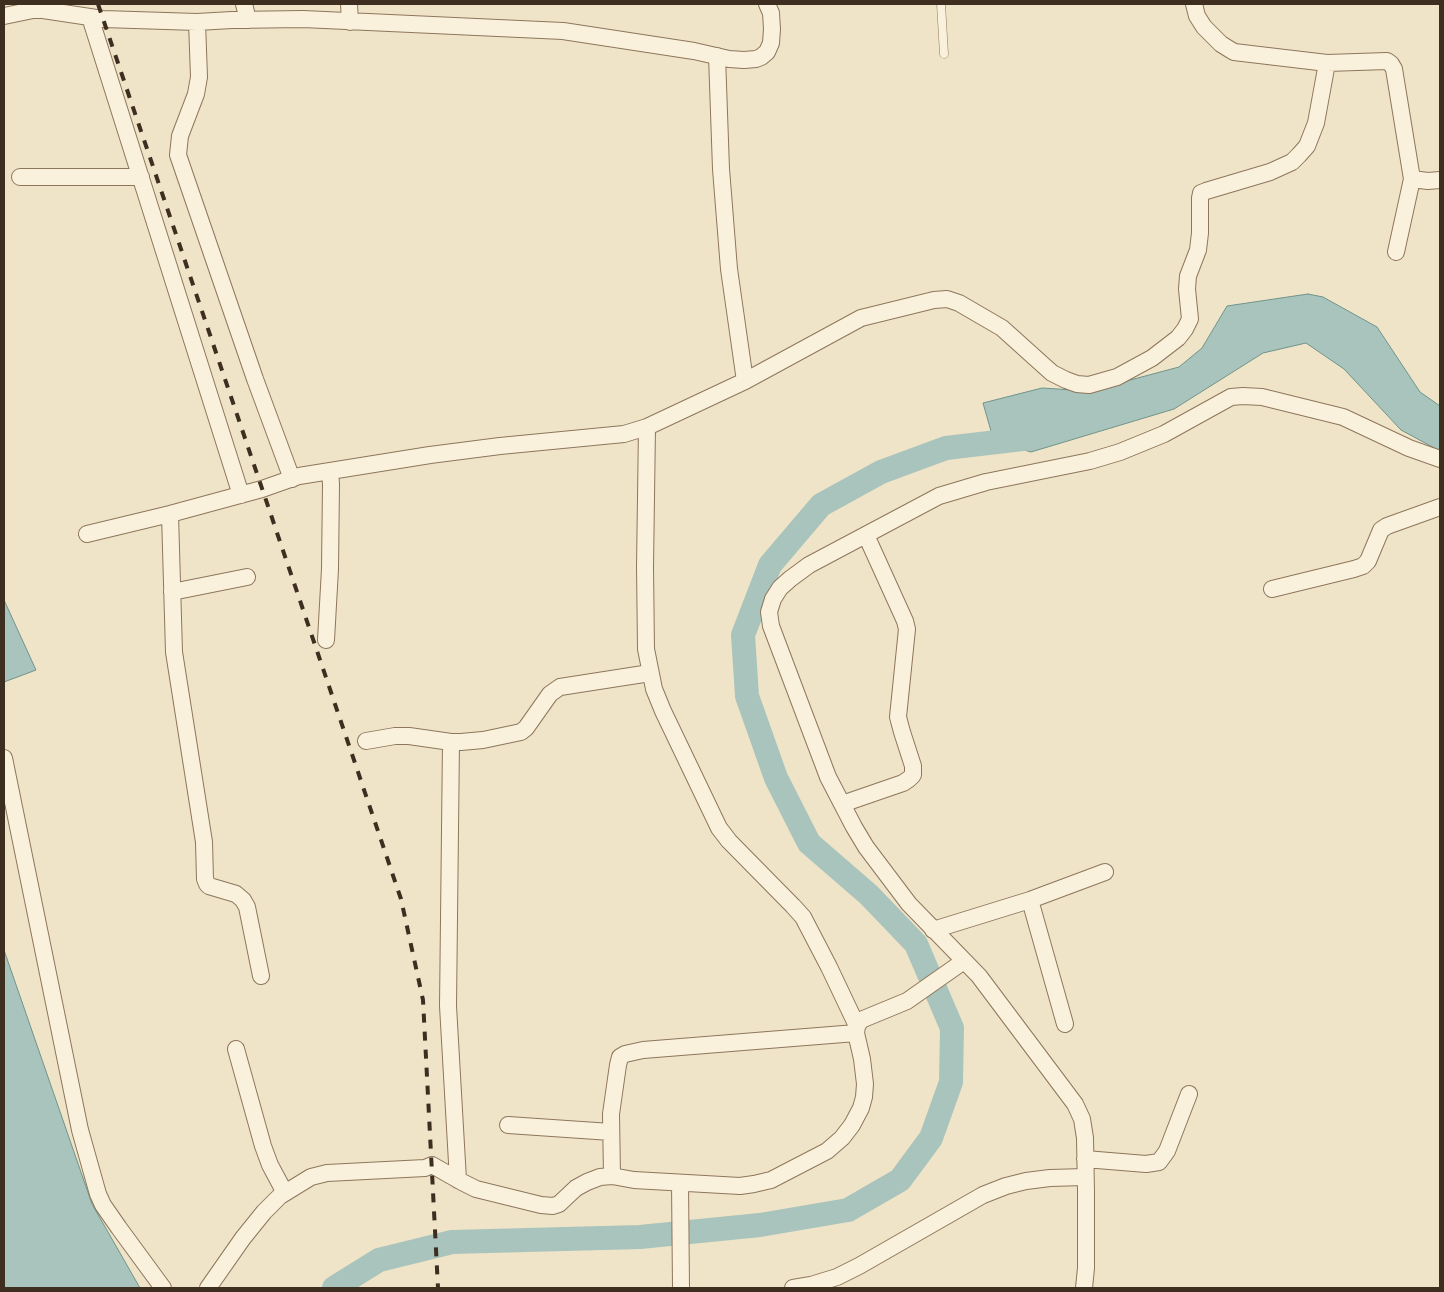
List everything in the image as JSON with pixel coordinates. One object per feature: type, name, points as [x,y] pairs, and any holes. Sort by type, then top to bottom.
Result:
[{"type":"street","points":[[349,4],[350,22]]},
{"type":"street","points":[[4,16],[41,7],[103,19],[196,22],[246,12],[303,19],[350,22],[563,31],[694,51],[729,59],[756,60],[767,52],[771,43],[771,13],[767,4]]},
{"type":"street","points":[[1194,4],[1197,16],[1204,27],[1221,44],[1234,52],[1328,63],[1387,61],[1391,64],[1394,69],[1412,179],[1396,252]]},
{"type":"street","points":[[90,17],[241,495]]},
{"type":"street","points":[[196,22],[199,77],[196,94],[180,136],[178,155],[255,379],[292,479]]},
{"type":"street","points":[[717,56],[721,169],[729,268],[745,380]]},
{"type":"street","points":[[87,534],[262,490],[299,476],[430,454],[624,434],[647,427],[745,380],[861,318],[934,300],[947,299],[959,303],[1002,328],[1052,374],[1066,380],[1077,384],[1089,385],[1116,378],[1152,358],[1178,338],[1190,319],[1187,289],[1188,276],[1198,250],[1200,198],[1202,193],[1206,190],[1270,172],[1292,162],[1299,155],[1307,146],[1316,123],[1328,63]]},
{"type":"street","points":[[20,177],[141,177]]},
{"type":"street","points":[[1412,179],[1440,180]]},
{"type":"street","points":[[1084,1288],[1086,1268],[1085,1138],[1082,1119],[1075,1104],[979,976],[909,904],[872,855],[854,827],[828,777],[771,626],[770,612],[773,599],[780,588],[809,565],[939,496],[986,482],[1090,461],[1120,452],[1164,434],[1231,397],[1262,397],[1343,417],[1409,448],[1440,460]]},
{"type":"street","points":[[208,1288],[264,1212],[285,1193],[311,1177],[327,1173],[425,1168],[432,1165],[476,1189],[553,1206],[559,1204],[576,1188],[600,1177],[612,1176],[634,1180],[740,1186],[771,1180],[827,1151],[842,1138],[861,1108],[865,1084],[857,1029],[830,967],[802,917],[729,841],[719,828],[654,689],[646,649],[647,427]]},
{"type":"street","points":[[326,640],[330,569],[330,471]]},
{"type":"street","points":[[1272,589],[1362,566],[1368,561],[1381,530],[1387,526],[1440,507]]},
{"type":"street","points":[[170,514],[174,652],[204,842],[205,878],[209,886],[236,894],[243,900],[247,907],[261,976]]},
{"type":"street","points":[[842,804],[903,783],[913,775],[913,766],[898,717],[907,630],[905,621],[866,535]]},
{"type":"street","points":[[172,592],[247,577]]},
{"type":"street","points":[[366,741],[395,736],[408,736],[451,742],[483,740],[521,732],[526,728],[550,694],[560,687],[650,672]]},
{"type":"street","points":[[451,742],[448,1006],[458,1180]]},
{"type":"street","points":[[4,758],[80,1130],[98,1194],[119,1228],[163,1288]]},
{"type":"street","points":[[933,930],[1030,900],[1105,872]]},
{"type":"street","points":[[1030,900],[1065,1024]]},
{"type":"street","points":[[857,1029],[860,1020],[907,1002],[964,961]]},
{"type":"street","points":[[612,1176],[611,1114],[618,1065],[620,1057],[625,1054],[643,1050],[857,1029]]},
{"type":"street","points":[[236,1049],[263,1146],[270,1165],[285,1193]]},
{"type":"street","points":[[1085,1160],[1146,1164],[1159,1162],[1167,1151],[1189,1094]]},
{"type":"street","points":[[508,1125],[611,1132]]},
{"type":"street","points":[[793,1288],[838,1277],[983,1195],[1006,1186],[1050,1178],[1085,1177]]},
{"type":"street","points":[[680,1183],[681,1288]]},
{"type":"lane","points":[[940,4],[944,54]]},
{"type":"water","points":[[1308,294],[1323,297],[1377,327],[1420,392],[1440,406],[1440,451],[1401,430],[1344,369],[1306,343],[1263,353],[1174,409],[1031,452],[1001,443],[991,431],[983,403],[1042,388],[1089,391],[1179,367],[1202,348],[1227,306]]},
{"type":"water","points":[[4,600],[36,670],[4,682]]},
{"type":"water","points":[[4,950],[92,1204],[140,1288],[4,1288]]},
{"type":"waterway","points":[[334,1288],[379,1260],[452,1242],[640,1237],[760,1225],[848,1210],[900,1180],[931,1138],[951,1082],[952,1028],[916,944],[869,895],[809,843],[776,778],[747,696],[743,635],[770,565],[821,505],[881,472],[946,448],[1031,438]]},
{"type":"railway","points":[[98,4],[401,899],[423,1000],[438,1288]]}]
